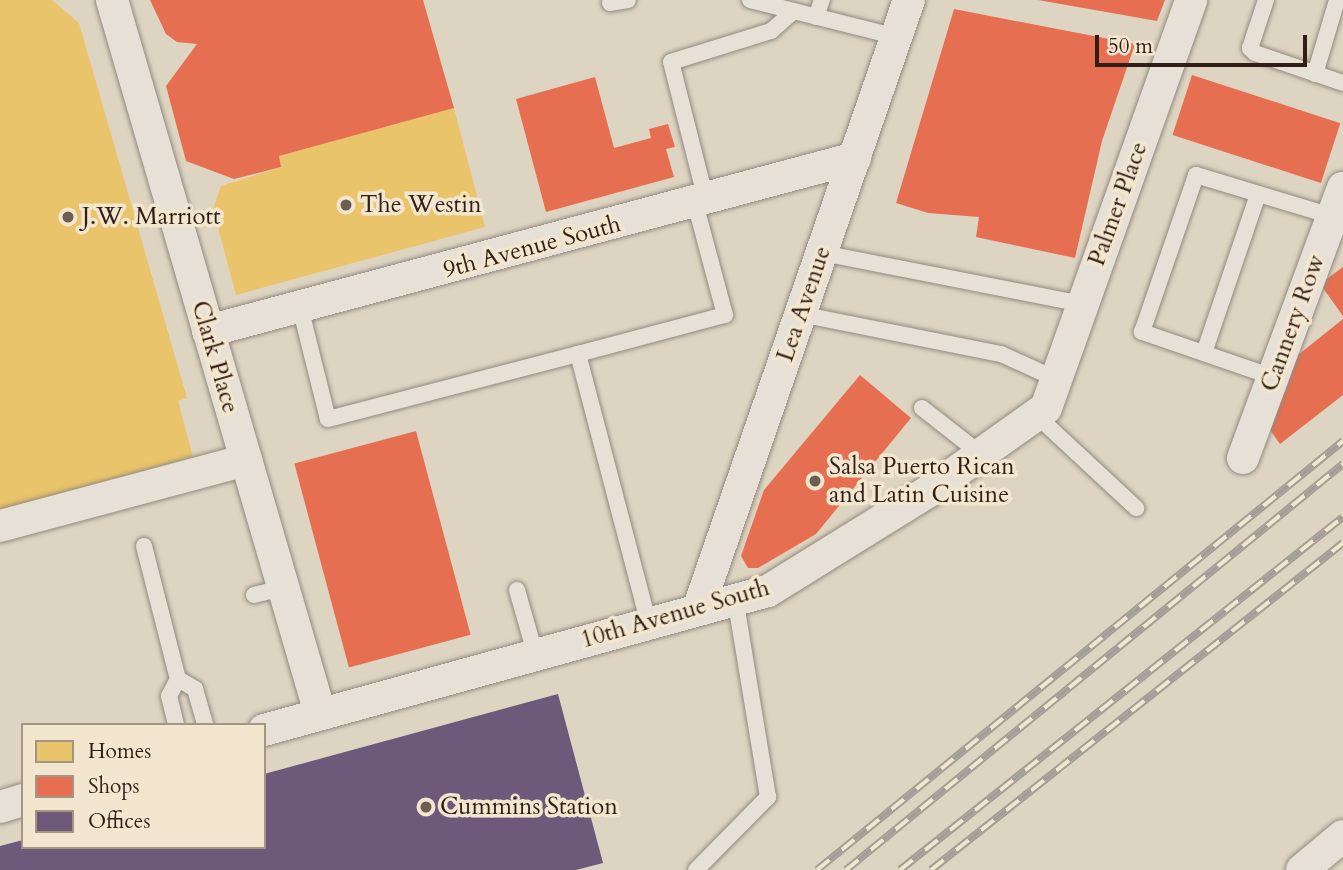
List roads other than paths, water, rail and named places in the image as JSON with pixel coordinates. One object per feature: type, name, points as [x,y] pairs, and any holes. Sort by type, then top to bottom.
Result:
[{"type":"street","name":"Clark Place","points":[[111,0],[246,460],[269,591],[320,713]]},
{"type":"street","name":"Lea Avenue","points":[[699,607],[909,0]]},
{"type":"street","name":"Palmer Place","points":[[1046,401],[1191,0]]},
{"type":"street","name":"9th Avenue South","points":[[208,331],[701,202],[855,158]]},
{"type":"street","name":"Cannery Row","points":[[1243,458],[1338,202]]},
{"type":"street","name":"10th Avenue South","points":[[266,729],[699,607],[768,592],[982,455],[1046,401]]},
{"type":"street","points":[[0,526],[246,460]]},
{"type":"street","points":[[0,807],[21,801]]},
{"type":"street","points":[[1302,870],[1343,836]]},
{"type":"lane","points":[[610,3],[628,0]]},
{"type":"lane","points":[[750,0],[897,37]]},
{"type":"lane","points":[[816,17],[822,0]]},
{"type":"lane","points":[[1266,0],[1250,48],[1261,57],[1343,83]]},
{"type":"lane","points":[[1314,74],[1337,0]]},
{"type":"lane","points":[[300,307],[328,419],[725,315],[671,62],[771,30],[794,11]]},
{"type":"lane","points":[[1273,377],[1142,332],[1196,175],[1258,194],[1338,202]]},
{"type":"lane","points":[[1204,353],[1258,194]]},
{"type":"lane","points":[[822,253],[1083,304]]},
{"type":"lane","points":[[800,314],[1001,354],[1046,401],[1136,508]]},
{"type":"lane","points":[[578,354],[648,621]]},
{"type":"lane","points":[[922,408],[982,455]]},
{"type":"lane","points":[[144,546],[178,679],[169,696],[176,723]]},
{"type":"lane","points":[[517,590],[535,653]]},
{"type":"lane","points":[[696,870],[768,797],[735,598]]},
{"type":"lane","points":[[178,679],[195,689],[204,723]]},
{"type":"railway","points":[[817,870],[1343,441]]},
{"type":"railway","points":[[846,870],[1343,464]]},
{"type":"railway","points":[[900,870],[1343,517]]},
{"type":"railway","points":[[931,870],[1343,543]]},
{"type":"place","name":"The Westin","points":[[346,205]]},
{"type":"place","name":"J.W. Marriott","points":[[68,217]]},
{"type":"place","name":"Salsa Puerto Rican and Latin Cuisine","points":[[815,481]]},
{"type":"place","name":"Cummins Station","points":[[426,807]]}]
